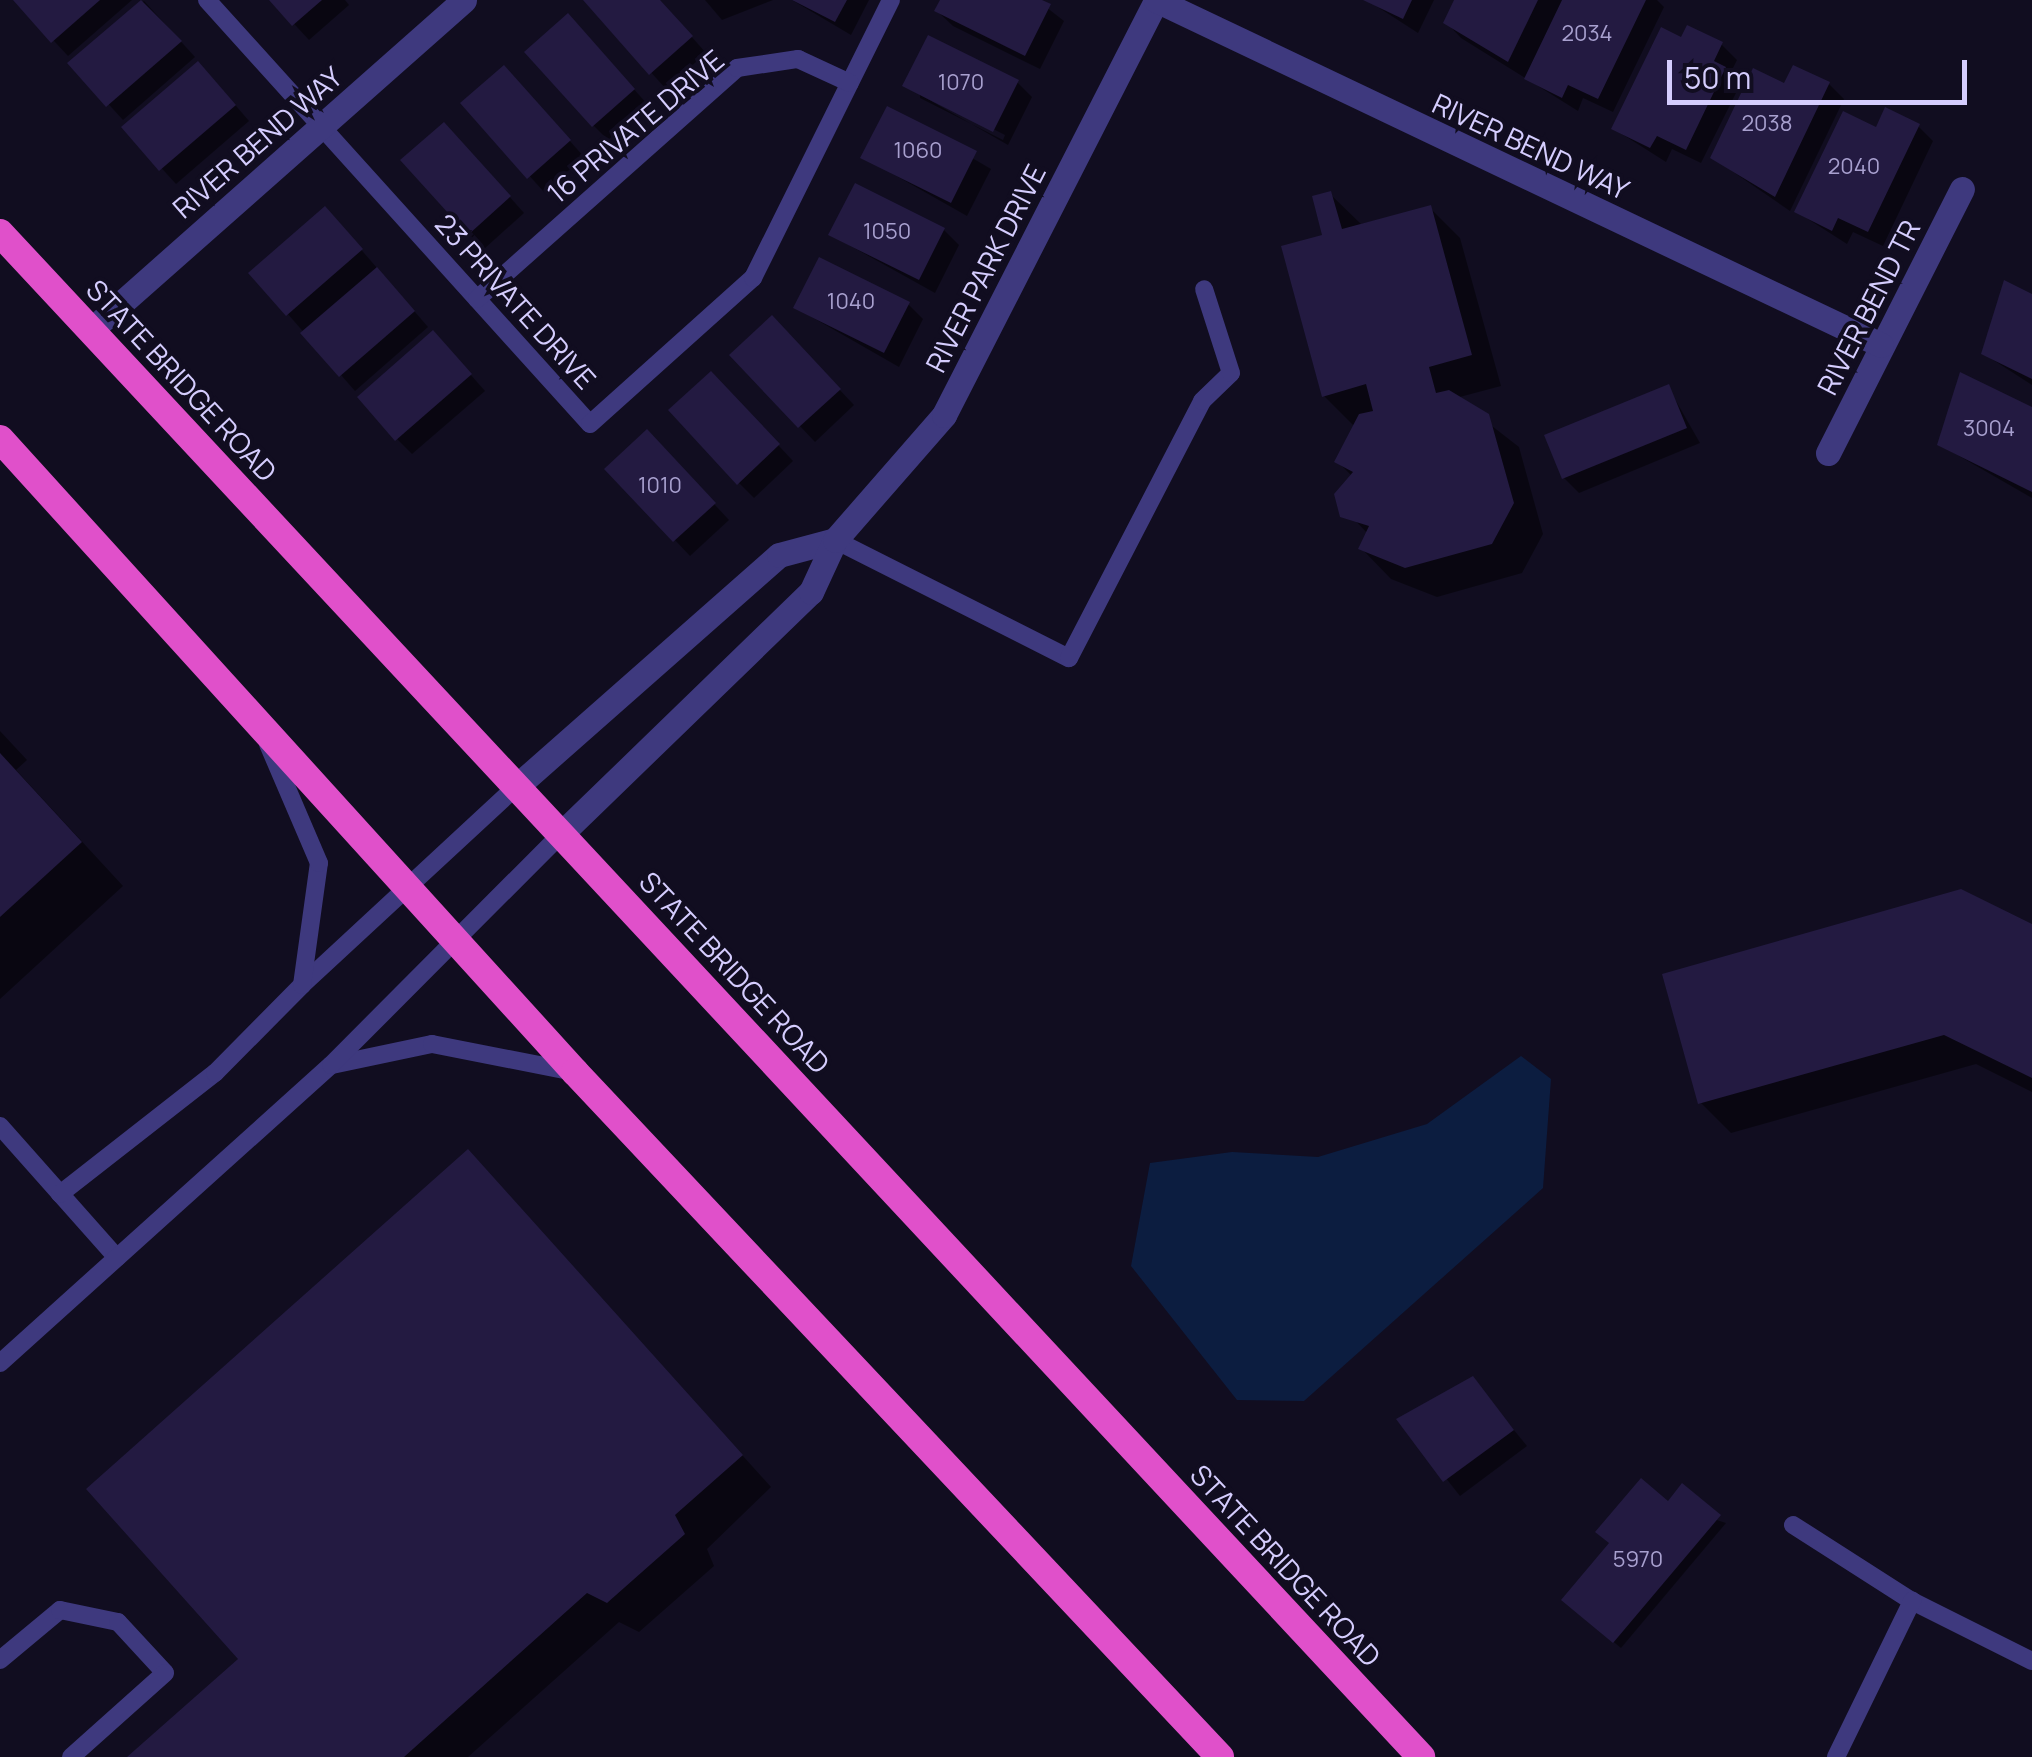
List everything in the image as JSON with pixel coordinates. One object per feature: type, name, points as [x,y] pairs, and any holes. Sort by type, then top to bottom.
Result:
[{"type":"highway","name":"STATE BRIDGE ROAD","points":[[0,233],[1420,1757]]},
{"type":"highway","points":[[0,439],[575,1072],[1220,1757]]},
{"type":"street","name":"RIVER BEND WAY","points":[[91,330],[464,0]]},
{"type":"street","name":"RIVER BEND WAY","points":[[1156,0],[1881,346]]},
{"type":"street","name":"RIVER PARK DRIVE","points":[[561,834],[639,754],[811,592],[835,540],[944,415],[1156,0]]},
{"type":"street","name":"RIVER BEND TR","points":[[1828,453],[1962,190]]},
{"type":"street","points":[[517,786],[780,555],[835,540]]},
{"type":"lane","name":"23 PRIVATE DRIVE","points":[[207,0],[590,424],[753,278],[891,0]]},
{"type":"lane","name":"16 PRIVATE DRIVE","points":[[477,299],[737,68],[798,58],[850,83]]},
{"type":"lane","points":[[835,540],[1069,658],[1202,401],[1231,374],[1204,289]]},
{"type":"lane","points":[[262,730],[320,863],[302,985]]},
{"type":"lane","points":[[60,1194],[215,1072],[302,985],[517,786]]},
{"type":"lane","points":[[0,1363],[331,1065],[561,834]]},
{"type":"lane","points":[[331,1065],[432,1044],[575,1072]]},
{"type":"lane","points":[[0,1126],[117,1258]]},
{"type":"lane","points":[[1793,1524],[1912,1601],[2032,1661]]},
{"type":"lane","points":[[1836,1757],[1912,1601]]},
{"type":"lane","points":[[0,1660],[60,1610],[118,1622],[164,1673],[72,1757]]},
{"type":"water","points":[[1521,1056],[1551,1079],[1543,1188],[1304,1401],[1237,1400],[1131,1266],[1150,1163],[1232,1152],[1318,1157],[1427,1124]]},
{"type":"building","points":[[13,0],[100,0],[51,43]]},
{"type":"building","points":[[141,0],[182,41],[106,107],[67,63]]},
{"type":"building","points":[[269,0],[322,0],[292,26]]},
{"type":"building","points":[[583,0],[660,0],[693,36],[649,75]]},
{"type":"building","points":[[792,0],[847,0],[835,22]]},
{"type":"building","points":[[940,0],[1042,0],[1051,4],[1025,56],[934,11]]},
{"type":"building","points":[[1363,0],[1412,0],[1403,19]]},
{"type":"building","points":[[1454,0],[1538,0],[1508,62],[1443,23]]},
{"type":"building","points":[[1562,0],[1646,0],[1598,99],[1568,85],[1562,98],[1524,79]]},
{"type":"building","points":[[568,13],[635,89],[592,127],[524,52]]},
{"type":"building","points":[[1687,25],[1723,42],[1714,61],[1726,67],[1686,150],[1657,136],[1650,148],[1611,129],[1661,27],[1681,37]]},
{"type":"building","points":[[928,35],[1019,80],[993,132],[902,86]]},
{"type":"building","points":[[198,61],[236,105],[159,171],[121,127]]},
{"type":"building","points":[[504,65],[571,140],[527,179],[460,103]]},
{"type":"building","points":[[1793,65],[1830,82],[1775,197],[1710,158],[1753,68],[1784,83]]},
{"type":"building","points":[[887,106],[977,151],[951,203],[860,158]]},
{"type":"building","points":[[1885,107],[1920,124],[1868,232],[1838,218],[1832,231],[1794,212],[1843,111],[1876,127]]},
{"type":"building","points":[[444,122],[511,196],[468,235],[400,160]]},
{"type":"building","points":[[855,183],[945,228],[919,280],[828,235]]},
{"type":"building","points":[[1331,191],[1342,229],[1431,205],[1472,355],[1429,367],[1436,393],[1449,390],[1489,414],[1514,503],[1492,544],[1405,568],[1358,549],[1369,526],[1340,517],[1334,494],[1353,472],[1334,462],[1359,414],[1373,411],[1366,384],[1322,397],[1281,246],[1322,235],[1312,196]]},
{"type":"building","points":[[325,206],[363,249],[286,316],[248,273]]},
{"type":"building","points":[[819,257],[910,302],[884,353],[793,308]]},
{"type":"building","points":[[377,267],[415,311],[339,377],[300,333]]},
{"type":"building","points":[[2004,280],[2032,294],[2032,379],[1981,354]]},
{"type":"building","points":[[772,315],[841,389],[798,428],[729,355]]},
{"type":"building","points":[[433,330],[472,374],[395,441],[357,397]]},
{"type":"building","points":[[711,371],[780,444],[737,485],[668,410]]},
{"type":"building","points":[[1960,372],[2032,407],[2032,492],[1937,445]]},
{"type":"building","points":[[1669,384],[1687,428],[1562,479],[1544,435]]},
{"type":"building","points":[[647,429],[716,503],[673,542],[604,469]]},
{"type":"building","points":[[0,753],[82,842],[0,917]]},
{"type":"building","points":[[1961,889],[2032,924],[2032,1078],[1944,1035],[1698,1104],[1662,974]]},
{"type":"building","points":[[468,1149],[743,1455],[675,1515],[685,1534],[607,1603],[587,1593],[404,1757],[127,1757],[238,1659],[86,1489]]},
{"type":"building","points":[[1473,1376],[1514,1430],[1443,1482],[1396,1419]]},
{"type":"building","points":[[1641,1478],[1668,1501],[1682,1483],[1721,1515],[1613,1643],[1561,1600],[1609,1543],[1595,1532]]}]
